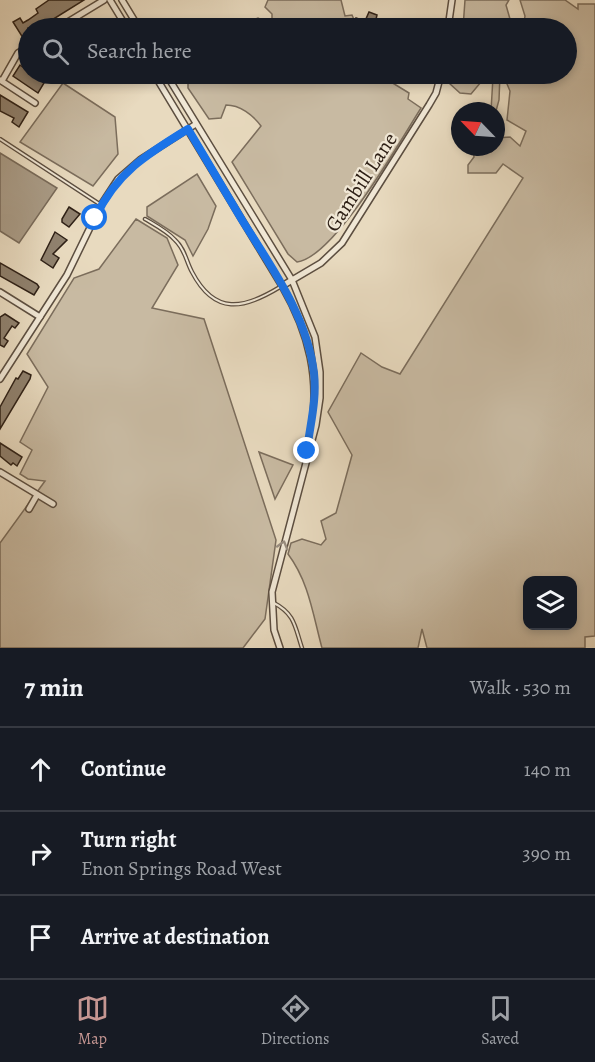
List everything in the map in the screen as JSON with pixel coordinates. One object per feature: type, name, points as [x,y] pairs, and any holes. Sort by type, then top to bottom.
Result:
[{"type":"street","points":[[74,18],[104,0]]},
{"type":"street","points":[[110,0],[121,18]]},
{"type":"street","points":[[122,0],[133,18]]},
{"type":"street","points":[[449,18],[452,0]]},
{"type":"street","points":[[18,53],[1,80],[35,103]]},
{"type":"street","points":[[160,84],[282,286],[303,328],[313,368],[315,404],[307,454]]},
{"type":"street","points":[[172,84],[292,280],[311,325],[320,372],[318,417],[275,577],[272,602],[274,630],[280,648]]},
{"type":"street","name":"Gambill Lane","points":[[282,286],[321,262],[342,243],[429,105],[438,84]]},
{"type":"street","points":[[0,378],[67,274],[101,205],[128,169],[196,124]]},
{"type":"street","points":[[0,292],[40,317]]},
{"type":"street","points":[[0,472],[53,504]]},
{"type":"street","points":[[30,508],[37,495]]},
{"type":"lane","points":[[0,139],[101,205]]},
{"type":"lane","points":[[144,219],[176,240],[200,286],[207,294],[223,303],[242,306],[258,301],[282,286]]},
{"type":"lane","points":[[272,602],[287,610],[302,648]]},
{"type":"shaded area","points":[[268,0],[341,0],[345,16],[352,15],[353,18],[272,18],[272,14],[265,7]]},
{"type":"shaded area","points":[[465,0],[509,0],[506,5],[510,18],[464,18]]},
{"type":"shaded area","points":[[520,0],[565,0],[578,9],[578,4],[595,4],[595,636],[585,637],[585,648],[427,648],[422,629],[418,648],[322,648],[306,587],[288,554],[291,543],[302,539],[321,545],[326,539],[321,521],[336,513],[352,455],[328,412],[361,353],[382,367],[400,374],[523,178],[503,164],[496,173],[468,173],[468,165],[474,156],[505,156],[505,137],[510,137],[520,146],[526,131],[507,120],[510,91],[507,84],[577,84],[577,18],[525,18]]},
{"type":"shaded area","points":[[65,84],[115,117],[118,154],[93,186],[20,142]]},
{"type":"shaded area","points":[[188,84],[394,84],[409,93],[408,99],[421,108],[383,170],[347,220],[312,255],[297,262],[288,254],[232,162],[261,126],[246,111],[231,105],[226,105],[221,118],[209,119],[188,88]]},
{"type":"shaded area","points":[[450,84],[479,84],[471,94],[460,93]]},
{"type":"shaded area","points":[[493,84],[500,84],[499,100],[492,102]]},
{"type":"shaded area","points":[[0,153],[57,188],[19,243],[0,231]]},
{"type":"shaded area","points":[[197,174],[216,206],[208,229],[193,256],[185,240],[147,216],[147,207]]},
{"type":"shaded area","points":[[136,219],[167,238],[178,265],[152,308],[204,319],[276,540],[265,619],[243,648],[0,648],[0,543],[45,481],[28,479],[20,474],[32,450],[20,442],[48,387],[27,354],[74,278],[99,269]]},
{"type":"shaded area","points":[[259,452],[293,465],[275,499]]},
{"type":"building","points":[[49,0],[84,0],[55,18],[31,18],[38,13],[36,9]]},
{"type":"building","points":[[369,12],[377,15],[376,18],[366,18]]},
{"type":"building","points":[[18,19],[18,30],[13,22]]},
{"type":"building","points":[[18,68],[18,79],[13,76]]},
{"type":"building","points":[[25,84],[43,84],[38,93]]},
{"type":"building","points":[[0,95],[28,112],[19,127],[12,122],[14,118],[0,111]]},
{"type":"building","points":[[69,207],[80,214],[69,227],[62,222],[62,219]]},
{"type":"building","points":[[55,232],[67,240],[53,254],[59,258],[53,268],[41,260]]},
{"type":"building","points":[[0,263],[37,284],[39,287],[34,295],[0,276]]},
{"type":"building","points":[[5,314],[19,323],[15,328],[12,326],[4,338],[8,341],[4,347],[0,345],[0,317]]},
{"type":"building","points":[[23,371],[31,375],[30,379],[0,429],[0,407],[16,378],[18,379]]},
{"type":"building","points":[[0,443],[22,457],[17,466],[13,463],[11,465],[0,456]]},
{"type":"route","points":[[95,218],[118,179],[128,169],[188,129],[294,306],[307,338],[315,387],[315,404],[307,451]]}]
